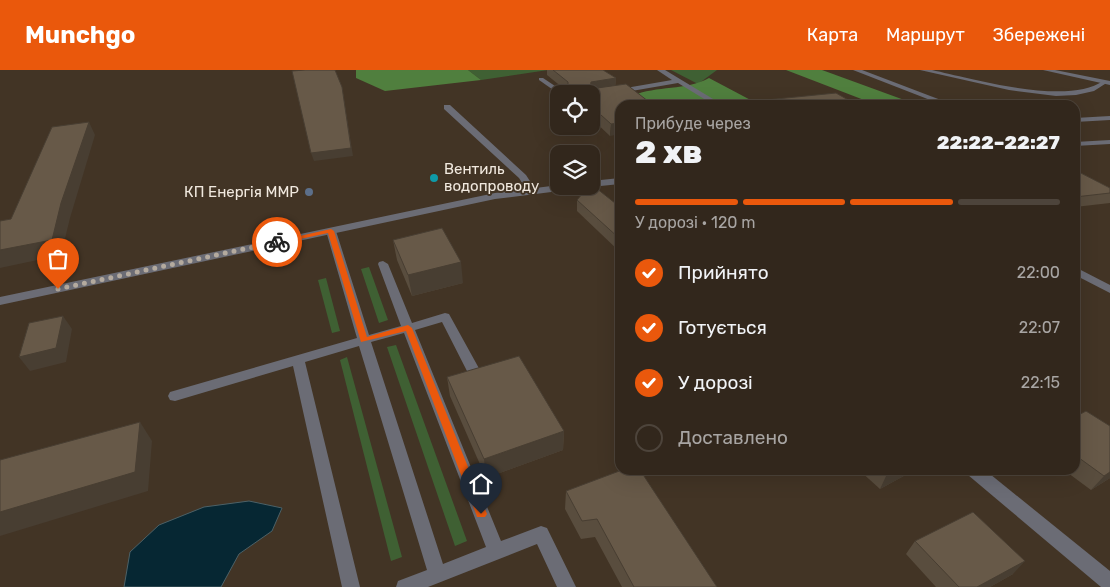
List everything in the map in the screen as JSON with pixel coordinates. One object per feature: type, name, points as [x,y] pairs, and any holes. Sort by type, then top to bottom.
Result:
[{"type":"street","points":[[660,70],[711,100]]},
{"type":"street","points":[[856,70],[937,100]]},
{"type":"street","points":[[923,70],[1041,92],[1078,93],[1092,90],[1108,83]]},
{"type":"street","points":[[1046,70],[1108,83]]},
{"type":"street","points":[[541,79],[550,85]]},
{"type":"street","points":[[600,94],[679,81]]},
{"type":"street","points":[[447,107],[523,177],[532,192]]},
{"type":"street","points":[[1080,120],[1110,118]]},
{"type":"street","points":[[1080,144],[1110,142]]},
{"type":"street","points":[[600,183],[615,182]]},
{"type":"street","points":[[0,301],[494,196],[550,189]]},
{"type":"street","points":[[331,231],[437,574]]},
{"type":"street","points":[[383,264],[496,551]]},
{"type":"street","points":[[1080,273],[1110,290]]},
{"type":"street","points":[[175,396],[445,318],[474,372]]},
{"type":"street","points":[[298,360],[351,587]]},
{"type":"street","points":[[980,475],[1110,583]]},
{"type":"street","points":[[405,587],[541,534],[567,587]]},
{"type":"green space","points":[[356,70],[468,70],[481,80],[385,91],[356,78]]},
{"type":"green space","points":[[468,70],[548,70],[481,80]]},
{"type":"green space","points":[[671,70],[717,70],[698,84]]},
{"type":"green space","points":[[786,70],[822,70],[904,100],[864,100]]},
{"type":"green space","points":[[709,78],[751,100],[638,100],[632,96],[651,90],[681,87]]},
{"type":"green space","points":[[369,267],[388,320],[379,323],[361,269]]},
{"type":"green space","points":[[326,278],[340,331],[332,333],[318,280]]},
{"type":"green space","points":[[396,345],[467,541],[455,546],[387,347]]},
{"type":"green space","points":[[347,357],[402,557],[391,561],[340,360]]},
{"type":"water","points":[[249,501],[282,508],[272,531],[239,554],[221,587],[124,587],[130,552],[159,525],[204,507]]},
{"type":"building","points":[[335,70],[342,87],[351,148],[311,153],[292,71]]},
{"type":"building","points":[[553,70],[603,70],[616,78],[591,82],[591,85],[568,85],[568,82]]},
{"type":"building","points":[[626,84],[647,100],[615,100],[615,124],[611,124],[600,114],[600,88]]},
{"type":"building","points":[[836,93],[848,100],[766,100]]},
{"type":"building","points":[[89,122],[61,203],[52,240],[0,250],[0,221],[11,219],[52,127]]},
{"type":"building","points":[[1080,173],[1110,188],[1110,193],[1080,196]]},
{"type":"building","points":[[600,191],[615,203],[615,234],[577,200],[581,195],[600,195]]},
{"type":"building","points":[[442,228],[461,262],[408,275],[393,240]]},
{"type":"building","points":[[63,316],[56,348],[19,357],[29,323]]},
{"type":"building","points":[[519,356],[564,431],[484,459],[447,377]]},
{"type":"building","points":[[1086,411],[1110,426],[1110,472],[1104,476],[1080,459],[1080,414]]},
{"type":"building","points":[[140,422],[135,472],[0,512],[0,460]]},
{"type":"building","points":[[615,473],[615,475],[643,475],[717,587],[634,587],[597,519],[582,521],[566,491]]},
{"type":"building","points":[[973,512],[1025,561],[977,587],[959,587],[915,541]]},
{"type":"way so far","points":[[58,289],[277,242]]},
{"type":"place","name":"Вентиль водопроводу","points":[[434,178]]},
{"type":"place","name":"КП Енергія ММР","points":[[309,192]]},
{"type":"route","points":[[277,242],[331,231],[364,340],[408,328],[481,514]]}]
